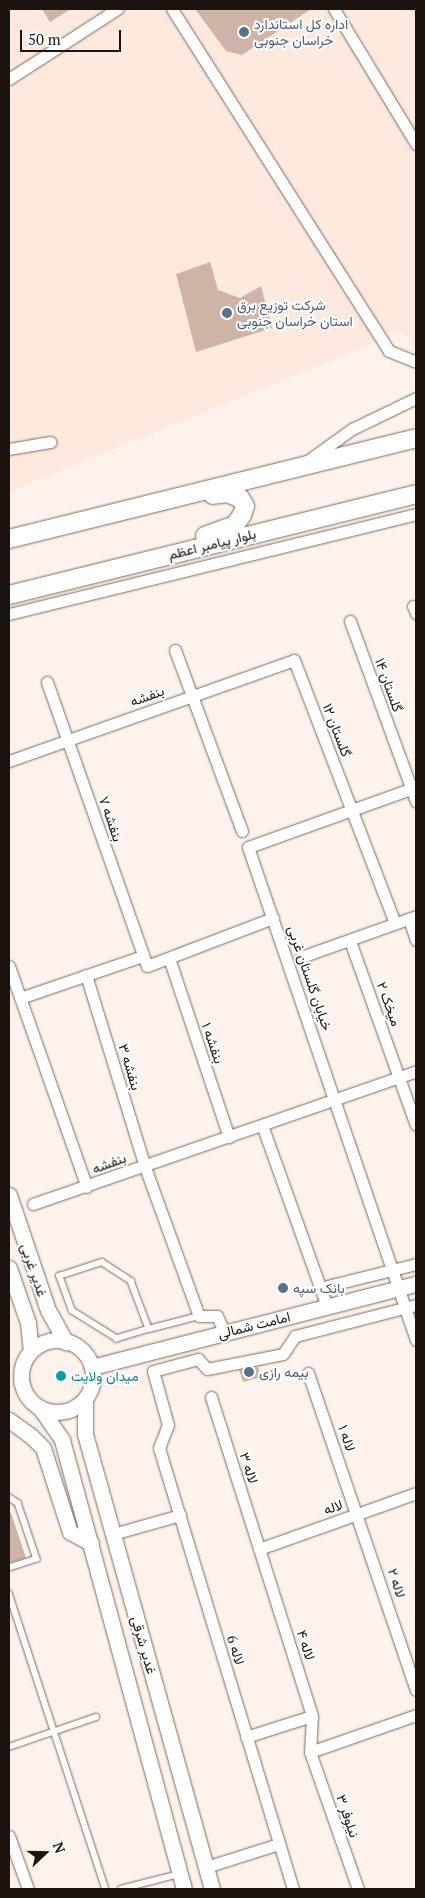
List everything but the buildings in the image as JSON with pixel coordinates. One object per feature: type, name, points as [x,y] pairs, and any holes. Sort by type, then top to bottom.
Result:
[{"type":"main road","points":[[9,539],[416,438]]},
{"type":"main road","points":[[115,568],[235,525],[242,515],[245,506],[240,498],[227,493],[174,499]]},
{"type":"main road","name":"بلوار پیامبر اعظم","points":[[9,595],[416,494]]},
{"type":"main road","name":"غدیر غربی","points":[[9,1196],[48,1310],[66,1342]]},
{"type":"main road","name":"غدیر غربی","points":[[9,1268],[28,1323],[32,1351]]},
{"type":"main road","name":"امامت شمالی","points":[[92,1367],[416,1284]]},
{"type":"main road","points":[[48,1342],[66,1342],[82,1351],[92,1367],[92,1385],[85,1400],[67,1411],[58,1412],[40,1408],[16,1388],[23,1368],[32,1351],[48,1342]]},
{"type":"main road","name":"غدیر شرقی","points":[[85,1400],[85,1434],[212,1889]]},
{"type":"main road","name":"غدیر شرقی","points":[[40,1408],[62,1440],[184,1889]]},
{"type":"main road","points":[[9,1420],[31,1436],[43,1448],[70,1532],[91,1543]]},
{"type":"street","points":[[9,79],[117,9]]},
{"type":"street","points":[[172,9],[389,351],[416,362]]},
{"type":"street","points":[[334,9],[416,144]]},
{"type":"street","points":[[298,468],[352,429],[416,398]]},
{"type":"street","points":[[9,449],[50,442]]},
{"type":"street","points":[[9,614],[416,514]]},
{"type":"street","name":"گلستان ۱۴","points":[[350,620],[414,788],[416,801]]},
{"type":"street","points":[[175,650],[242,831]]},
{"type":"street","name":"بنفشه","points":[[9,761],[294,660]]},
{"type":"street","name":"گلستان ۱۲","points":[[294,660],[395,924]]},
{"type":"street","name":"بنفشه ۷","points":[[47,682],[145,961]]},
{"type":"street","name":"خیابان گلستان غربی","points":[[414,788],[248,847],[399,1289],[411,1306],[416,1340]]},
{"type":"street","points":[[301,957],[350,941],[412,917],[416,940]]},
{"type":"street","points":[[20,998],[86,975],[145,961],[169,958],[273,918]]},
{"type":"street","name":"میخک ۲","points":[[350,941],[416,1125]]},
{"type":"street","name":"بنفشه ۱","points":[[169,958],[229,1137]]},
{"type":"street","name":"بنفشه","points":[[9,966],[11,978],[20,998],[86,1187],[416,1071]]},
{"type":"street","name":"بنفشه ۳","points":[[86,975],[145,1166],[199,1316]]},
{"type":"street","points":[[262,1125],[327,1307]]},
{"type":"street","points":[[33,1204],[86,1187]]},
{"type":"street","points":[[319,1288],[416,1264]]},
{"type":"street","points":[[289,1316],[296,1336],[411,1306]]},
{"type":"street","points":[[199,1316],[217,1316],[224,1332]]},
{"type":"street","name":"لاله 6","points":[[293,1889],[159,1448],[168,1425],[153,1371],[198,1359],[207,1369],[283,1354],[296,1336]]},
{"type":"street","name":"لاله ۱","points":[[308,1373],[358,1514]]},
{"type":"street","name":"لاله ۳","points":[[211,1397],[259,1549]]},
{"type":"street","name":"لاله","points":[[259,1549],[416,1493]]},
{"type":"street","name":"لاله ۲","points":[[358,1514],[416,1690]]},
{"type":"street","points":[[113,1534],[180,1516]]},
{"type":"street","name":"لاله ۴","points":[[259,1549],[312,1716],[310,1752]]},
{"type":"street","points":[[310,1752],[416,1715]]},
{"type":"street","points":[[246,1737],[312,1716]]},
{"type":"street","name":"نیلوفر ۳","points":[[310,1752],[358,1889]]},
{"type":"street","points":[[9,1836],[28,1889]]},
{"type":"street","points":[[206,1867],[279,1844]]},
{"type":"lane","points":[[149,1329],[131,1281],[102,1262],[59,1276],[72,1311],[117,1339],[199,1316]]},
{"type":"lane","points":[[9,1497],[18,1503],[37,1559],[9,1568]]},
{"type":"lane","points":[[9,1593],[106,1889]]},
{"type":"lane","points":[[9,1747],[96,1717]]},
{"type":"lane","points":[[121,1889],[180,1874]]},
{"type":"shaded area","points":[[9,9],[416,9],[416,349],[401,332],[9,492]]},
{"type":"place","name":"اداره کل استاندارد خراسان جنوبی","points":[[244,32]]},
{"type":"place","name":"شرکت توزیع برق استان خراسان جنوبی","points":[[227,313]]},
{"type":"place","name":"بانک سپه","points":[[283,1288]]},
{"type":"place","name":"بیمه رازی","points":[[249,1372]]},
{"type":"place","name":"میدان ولایت","points":[[61,1376]]}]
